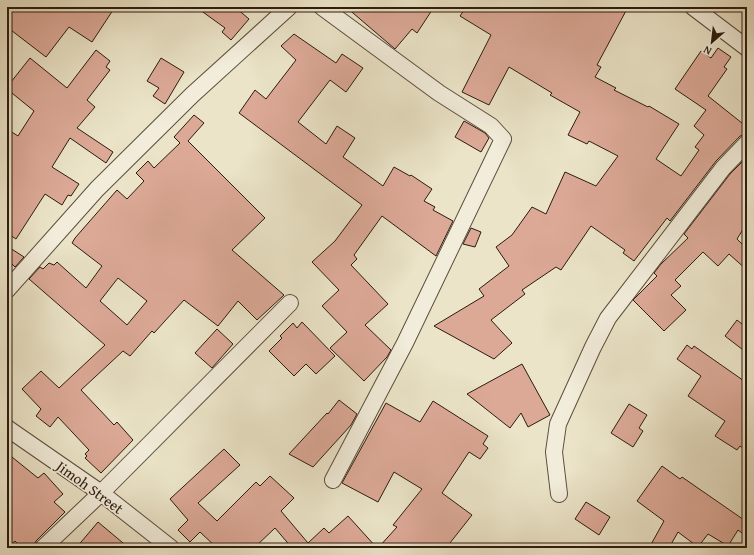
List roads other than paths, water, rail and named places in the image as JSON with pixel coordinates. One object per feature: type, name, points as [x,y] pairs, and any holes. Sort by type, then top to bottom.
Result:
[{"type":"street","points":[[7,290],[97,189],[192,94],[289,7]]},
{"type":"street","points":[[322,7],[439,93],[491,126],[503,139],[405,343],[333,480]]},
{"type":"street","points":[[694,7],[747,48]]},
{"type":"street","points":[[558,494],[554,452],[558,424],[608,318],[723,168],[747,143]]},
{"type":"street","points":[[43,548],[101,493],[290,303]]},
{"type":"street","name":"Jimoh Street","points":[[7,428],[101,493],[171,548]]}]
